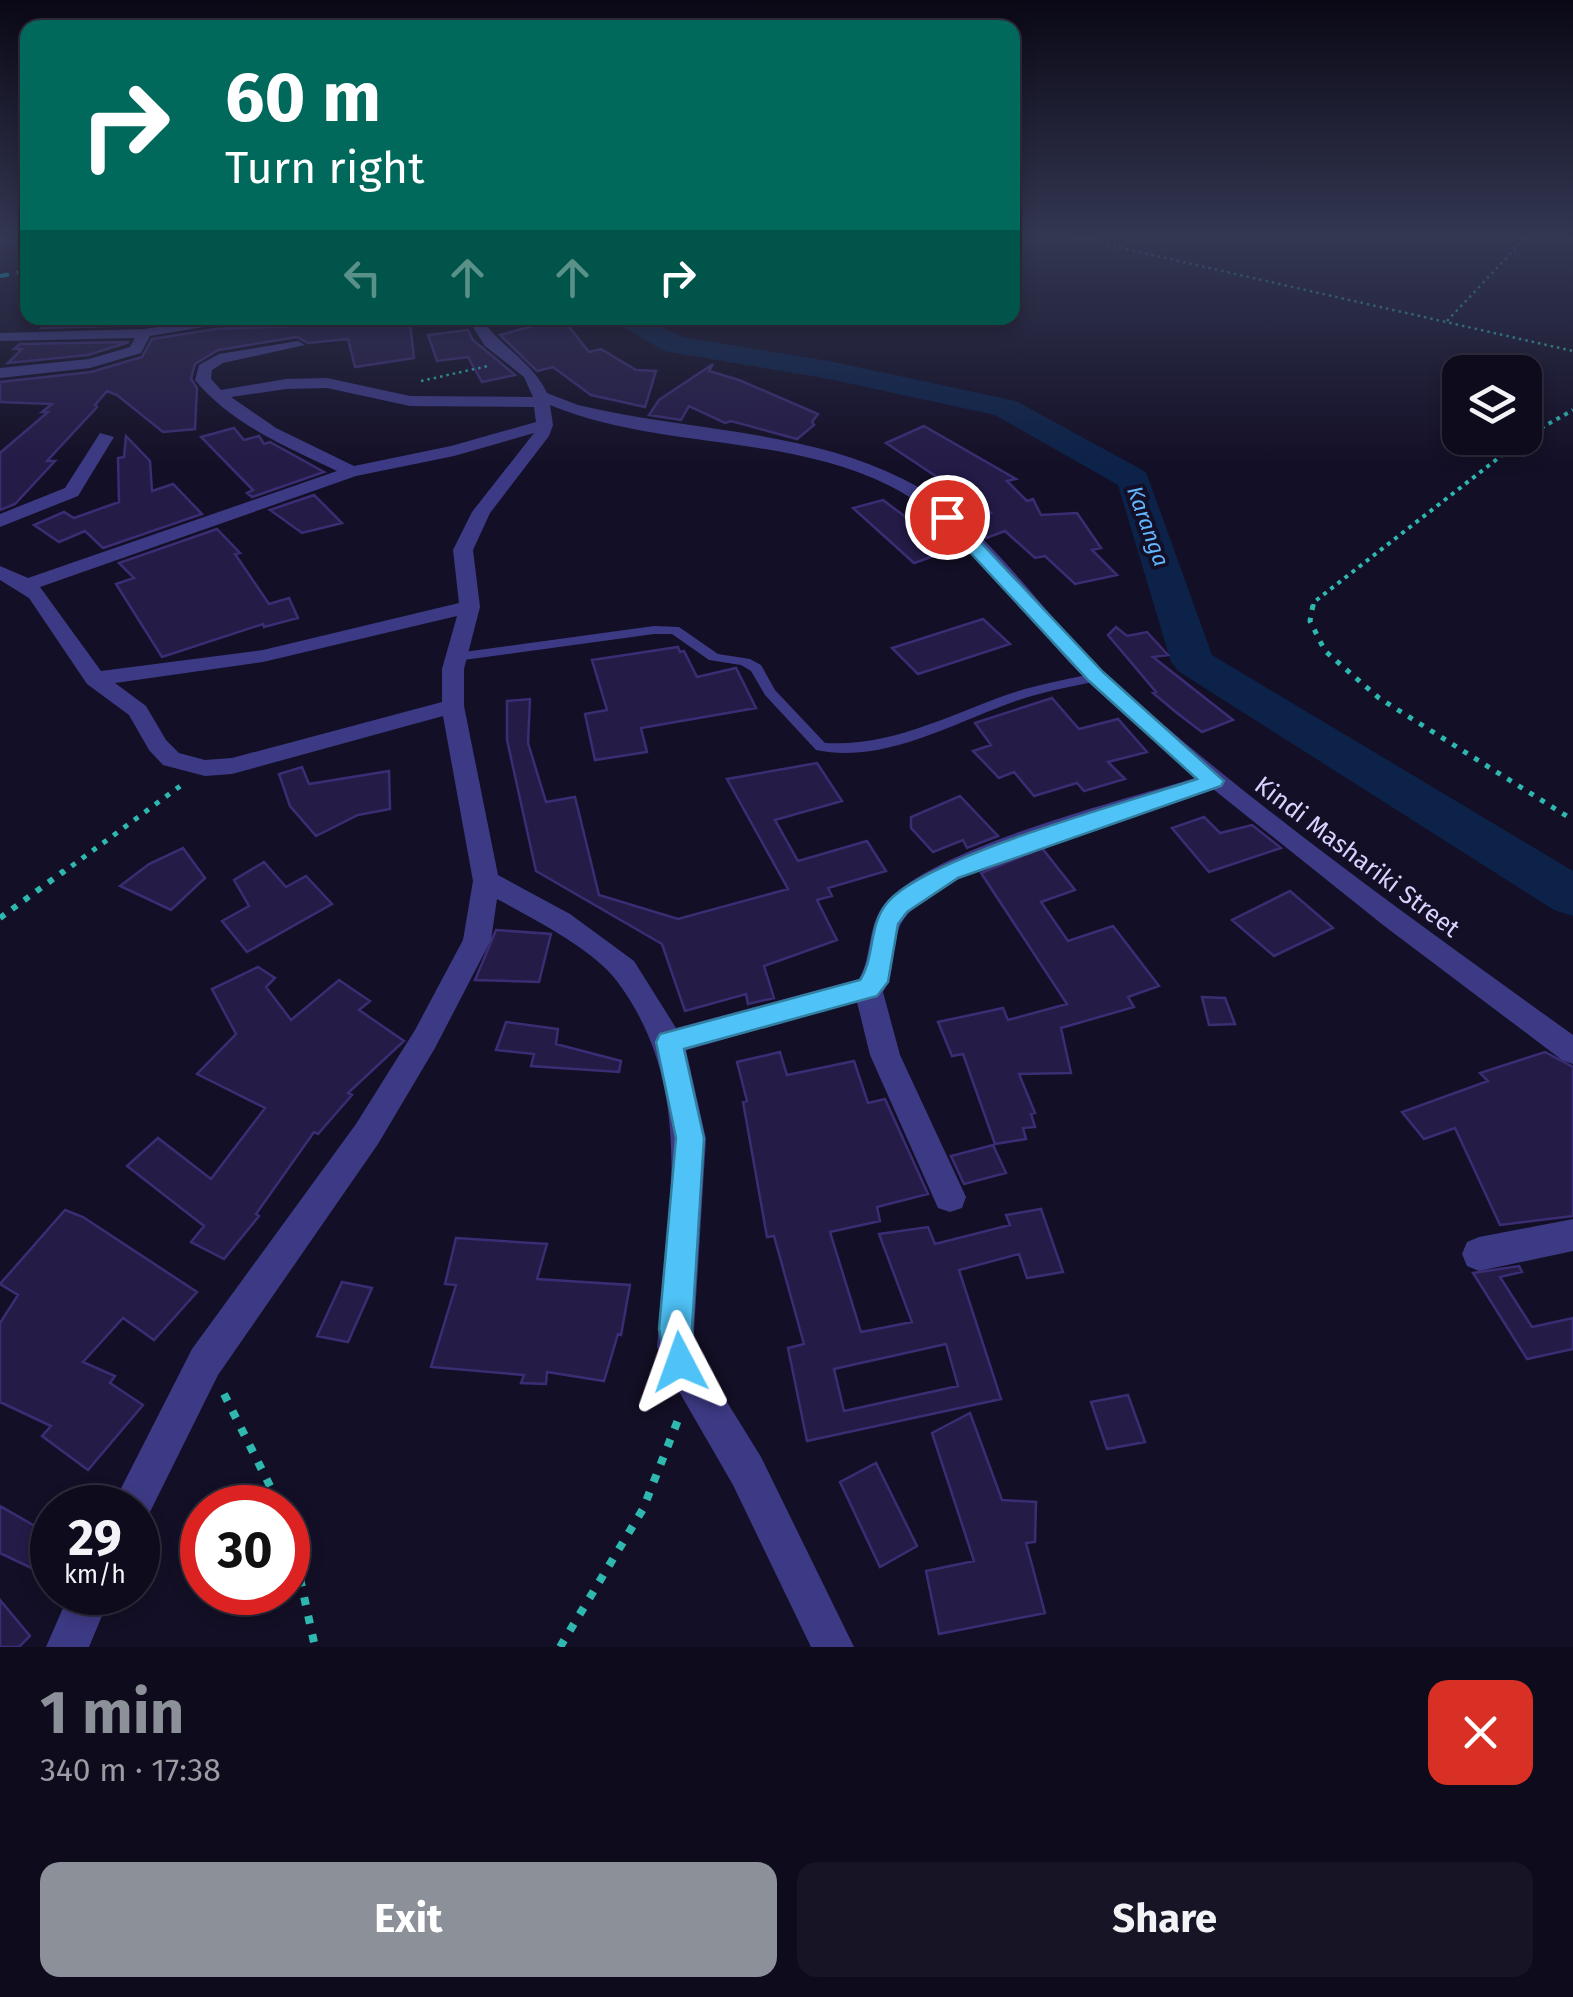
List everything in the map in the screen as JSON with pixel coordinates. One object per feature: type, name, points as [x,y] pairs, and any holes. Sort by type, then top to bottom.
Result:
[{"type":"street","points":[[0,336],[145,333],[195,325]]},
{"type":"street","name":"Kindi Mashariki Street","points":[[478,325],[490,343],[531,375],[543,407],[729,438],[837,462],[892,481],[922,497],[973,541],[1096,676],[1213,781],[1384,914],[1573,1050]]},
{"type":"street","points":[[0,373],[118,357],[136,350],[145,333]]},
{"type":"street","points":[[298,345],[208,364],[203,380],[217,395],[270,432],[352,472]]},
{"type":"street","points":[[217,395],[308,383],[368,390],[385,398],[410,401],[543,407]]},
{"type":"street","points":[[28,585],[352,472],[454,450],[543,407]]},
{"type":"street","points":[[143,1485],[205,1362],[366,1134],[426,1039],[477,940],[486,881],[453,706],[456,657],[470,607],[463,566],[470,532],[543,407]]},
{"type":"street","points":[[0,521],[72,492],[106,437]]},
{"type":"street","points":[[0,572],[28,585],[95,679],[138,712],[157,746],[171,759],[205,768],[232,766],[453,706]]},
{"type":"street","points":[[95,679],[264,656],[470,607]]},
{"type":"street","points":[[669,1042],[868,988],[875,982],[886,922],[898,905],[950,872],[1213,781]]},
{"type":"street","points":[[486,881],[560,921],[624,969],[669,1042],[690,1138],[675,1329],[680,1362],[747,1471],[833,1647]]},
{"type":"street","points":[[868,988],[885,1055],[950,1197]]},
{"type":"street","points":[[1479,1254],[1573,1235]]},
{"type":"street","points":[[66,1647],[81,1615]]},
{"type":"lane","points":[[456,657],[675,630],[714,657],[745,662],[756,668],[770,692],[821,748],[831,749],[854,749],[893,739],[1023,695],[1096,676]]},
{"type":"path","points":[[1406,313],[1573,351]]},
{"type":"path","points":[[1446,322],[1455,313]]},
{"type":"path","points":[[368,390],[512,361]]},
{"type":"path","points":[[1542,427],[1573,410]]},
{"type":"path","points":[[1501,455],[1314,602],[1310,621],[1325,651],[1378,698],[1573,820]]},
{"type":"path","points":[[0,918],[205,768]]},
{"type":"path","points":[[205,1362],[218,1379],[271,1485]]},
{"type":"path","points":[[560,1647],[616,1557],[669,1451],[678,1422],[680,1362]]},
{"type":"path","points":[[309,1615],[316,1647]]},
{"type":"building","points":[[46,325],[145,325],[42,328]]},
{"type":"building","points":[[410,325],[414,358],[355,367],[348,339],[308,343],[297,337],[218,350],[195,364],[191,379],[197,388],[195,429],[163,432],[107,391],[47,461],[55,461],[15,504],[0,510],[0,453],[48,412],[42,412],[52,404],[0,402],[0,382],[91,372],[142,357],[152,339],[216,329]]},
{"type":"building","points":[[536,325],[568,325],[589,352],[601,349],[636,370],[656,371],[645,407],[591,395],[553,367],[537,371],[500,335]]},
{"type":"building","points":[[468,330],[473,340],[515,375],[482,382],[468,357],[437,361],[428,335]]},
{"type":"building","points":[[129,342],[88,355],[8,363],[22,349],[14,349],[20,344]]},
{"type":"building","points":[[713,364],[709,371],[818,414],[814,425],[797,439],[731,421],[725,423],[689,406],[681,420],[649,415],[659,400]]},
{"type":"building","points":[[924,426],[1016,479],[1007,481],[1027,501],[1033,499],[1041,515],[1077,513],[1101,548],[1092,550],[1117,575],[1075,584],[1045,556],[1035,558],[1005,531],[986,538],[969,521],[991,513],[886,443]]},
{"type":"building","points":[[234,428],[244,440],[259,436],[264,444],[270,442],[324,472],[252,497],[247,493],[253,490],[201,437]]},
{"type":"building","points":[[126,436],[150,461],[152,491],[173,484],[202,514],[103,548],[85,531],[59,542],[34,525],[64,512],[74,518],[119,502],[118,458],[124,457]]},
{"type":"building","points":[[314,495],[342,523],[302,533],[270,510]]},
{"type":"building","points":[[883,500],[907,518],[926,523],[937,532],[945,529],[963,546],[914,563],[853,508]]},
{"type":"building","points":[[217,529],[240,553],[235,554],[269,604],[289,598],[298,618],[264,627],[263,624],[162,657],[116,584],[134,578],[119,563]]},
{"type":"building","points":[[983,619],[1010,644],[918,674],[892,648]]},
{"type":"building","points":[[1116,627],[1127,636],[1147,632],[1168,655],[1153,657],[1233,720],[1202,732],[1177,713],[1153,693],[1156,692],[1108,635]]},
{"type":"building","points":[[678,647],[697,677],[736,668],[756,708],[641,728],[647,752],[595,760],[585,714],[607,710],[592,660]]},
{"type":"building","points":[[1052,698],[1079,729],[1118,719],[1147,752],[1108,762],[1125,779],[1084,791],[1077,783],[1034,796],[1014,772],[999,778],[973,751],[991,745],[975,723]]},
{"type":"building","points":[[530,699],[528,743],[546,802],[575,797],[599,895],[678,919],[788,889],[727,779],[817,763],[842,801],[775,820],[798,861],[867,841],[886,871],[828,888],[832,896],[817,900],[837,940],[764,966],[774,998],[748,1004],[746,994],[685,1011],[662,944],[536,871],[507,740],[507,701]]},
{"type":"building","points":[[302,767],[309,784],[389,771],[390,809],[358,815],[316,836],[290,806],[279,774]]},
{"type":"building","points":[[960,796],[998,836],[967,848],[963,840],[933,852],[911,828],[911,817]]},
{"type":"building","points":[[1204,817],[1220,833],[1252,825],[1281,848],[1209,872],[1172,828]]},
{"type":"building","points":[[183,848],[205,878],[171,910],[120,886],[149,864]]},
{"type":"building","points":[[1042,848],[1075,890],[1041,902],[1068,941],[1113,926],[1159,986],[1128,997],[1134,1007],[1061,1028],[1071,1073],[1019,1074],[1035,1113],[1031,1114],[1035,1127],[1023,1128],[1026,1139],[995,1144],[963,1054],[952,1056],[938,1022],[1003,1008],[1008,1020],[1067,1004],[981,873]]},
{"type":"building","points":[[264,862],[286,887],[306,876],[332,904],[247,952],[222,921],[249,906],[234,880]]},
{"type":"building","points":[[1290,891],[1333,928],[1274,956],[1232,920]]},
{"type":"building","points":[[496,930],[551,934],[539,982],[475,980]]},
{"type":"building","points":[[258,967],[275,978],[266,987],[291,1020],[339,980],[370,1001],[359,1010],[404,1041],[348,1093],[352,1095],[318,1134],[314,1132],[256,1214],[259,1216],[224,1259],[191,1242],[204,1226],[127,1166],[158,1138],[211,1179],[265,1108],[197,1074],[236,1034],[212,989]]},
{"type":"building","points":[[1202,997],[1225,998],[1235,1024],[1209,1025]]},
{"type":"building","points":[[506,1022],[558,1029],[556,1044],[621,1061],[619,1072],[531,1066],[534,1054],[496,1050]]},
{"type":"building","points":[[780,1052],[787,1075],[854,1061],[868,1103],[885,1099],[928,1194],[877,1207],[880,1221],[830,1232],[861,1332],[912,1322],[879,1234],[928,1227],[935,1244],[1010,1225],[1006,1215],[1041,1209],[1063,1272],[1027,1278],[1019,1254],[959,1270],[1001,1399],[807,1441],[788,1348],[804,1344],[774,1236],[767,1237],[743,1102],[747,1101],[737,1062]],"holes":[[[946,1344],[958,1386],[844,1411],[834,1369]]]},
{"type":"building","points":[[1545,1052],[1573,1067],[1573,1216],[1500,1225],[1455,1128],[1424,1139],[1402,1112],[1488,1081],[1480,1073]]},
{"type":"building","points":[[993,1145],[1006,1173],[964,1184],[951,1156]]},
{"type":"building","points":[[65,1210],[83,1217],[197,1292],[154,1340],[123,1318],[83,1362],[115,1376],[110,1383],[143,1405],[88,1470],[42,1436],[51,1426],[0,1402],[0,1323],[18,1295],[0,1284]]},
{"type":"building","points":[[456,1238],[547,1244],[537,1279],[630,1285],[621,1335],[618,1334],[604,1381],[547,1372],[546,1384],[521,1383],[524,1375],[431,1367],[456,1285],[445,1284]]},
{"type":"building","points":[[1519,1266],[1522,1272],[1500,1277],[1532,1327],[1573,1318],[1573,1349],[1527,1359],[1473,1273]]},
{"type":"building","points":[[342,1282],[372,1288],[348,1342],[317,1336]]},
{"type":"building","points":[[1128,1395],[1145,1442],[1107,1449],[1091,1402]]},
{"type":"building","points":[[970,1413],[1002,1500],[1036,1502],[1035,1542],[1026,1543],[1045,1613],[939,1634],[926,1571],[974,1561],[932,1433]]},
{"type":"building","points":[[876,1463],[917,1546],[880,1567],[840,1482]]},
{"type":"building","points":[[0,1506],[30,1523],[30,1567],[0,1553]]},
{"type":"building","points":[[0,1600],[30,1636],[19,1647],[0,1647]]},
{"type":"waterway","name":"Karanga","points":[[636,325],[674,345],[829,370],[1005,408],[1134,479],[1193,662],[1573,896]]},
{"type":"route","points":[[680,1362],[675,1329],[690,1138],[669,1042],[856,994],[875,982],[886,922],[898,905],[950,872],[1213,781],[1096,676],[947,517]]}]
